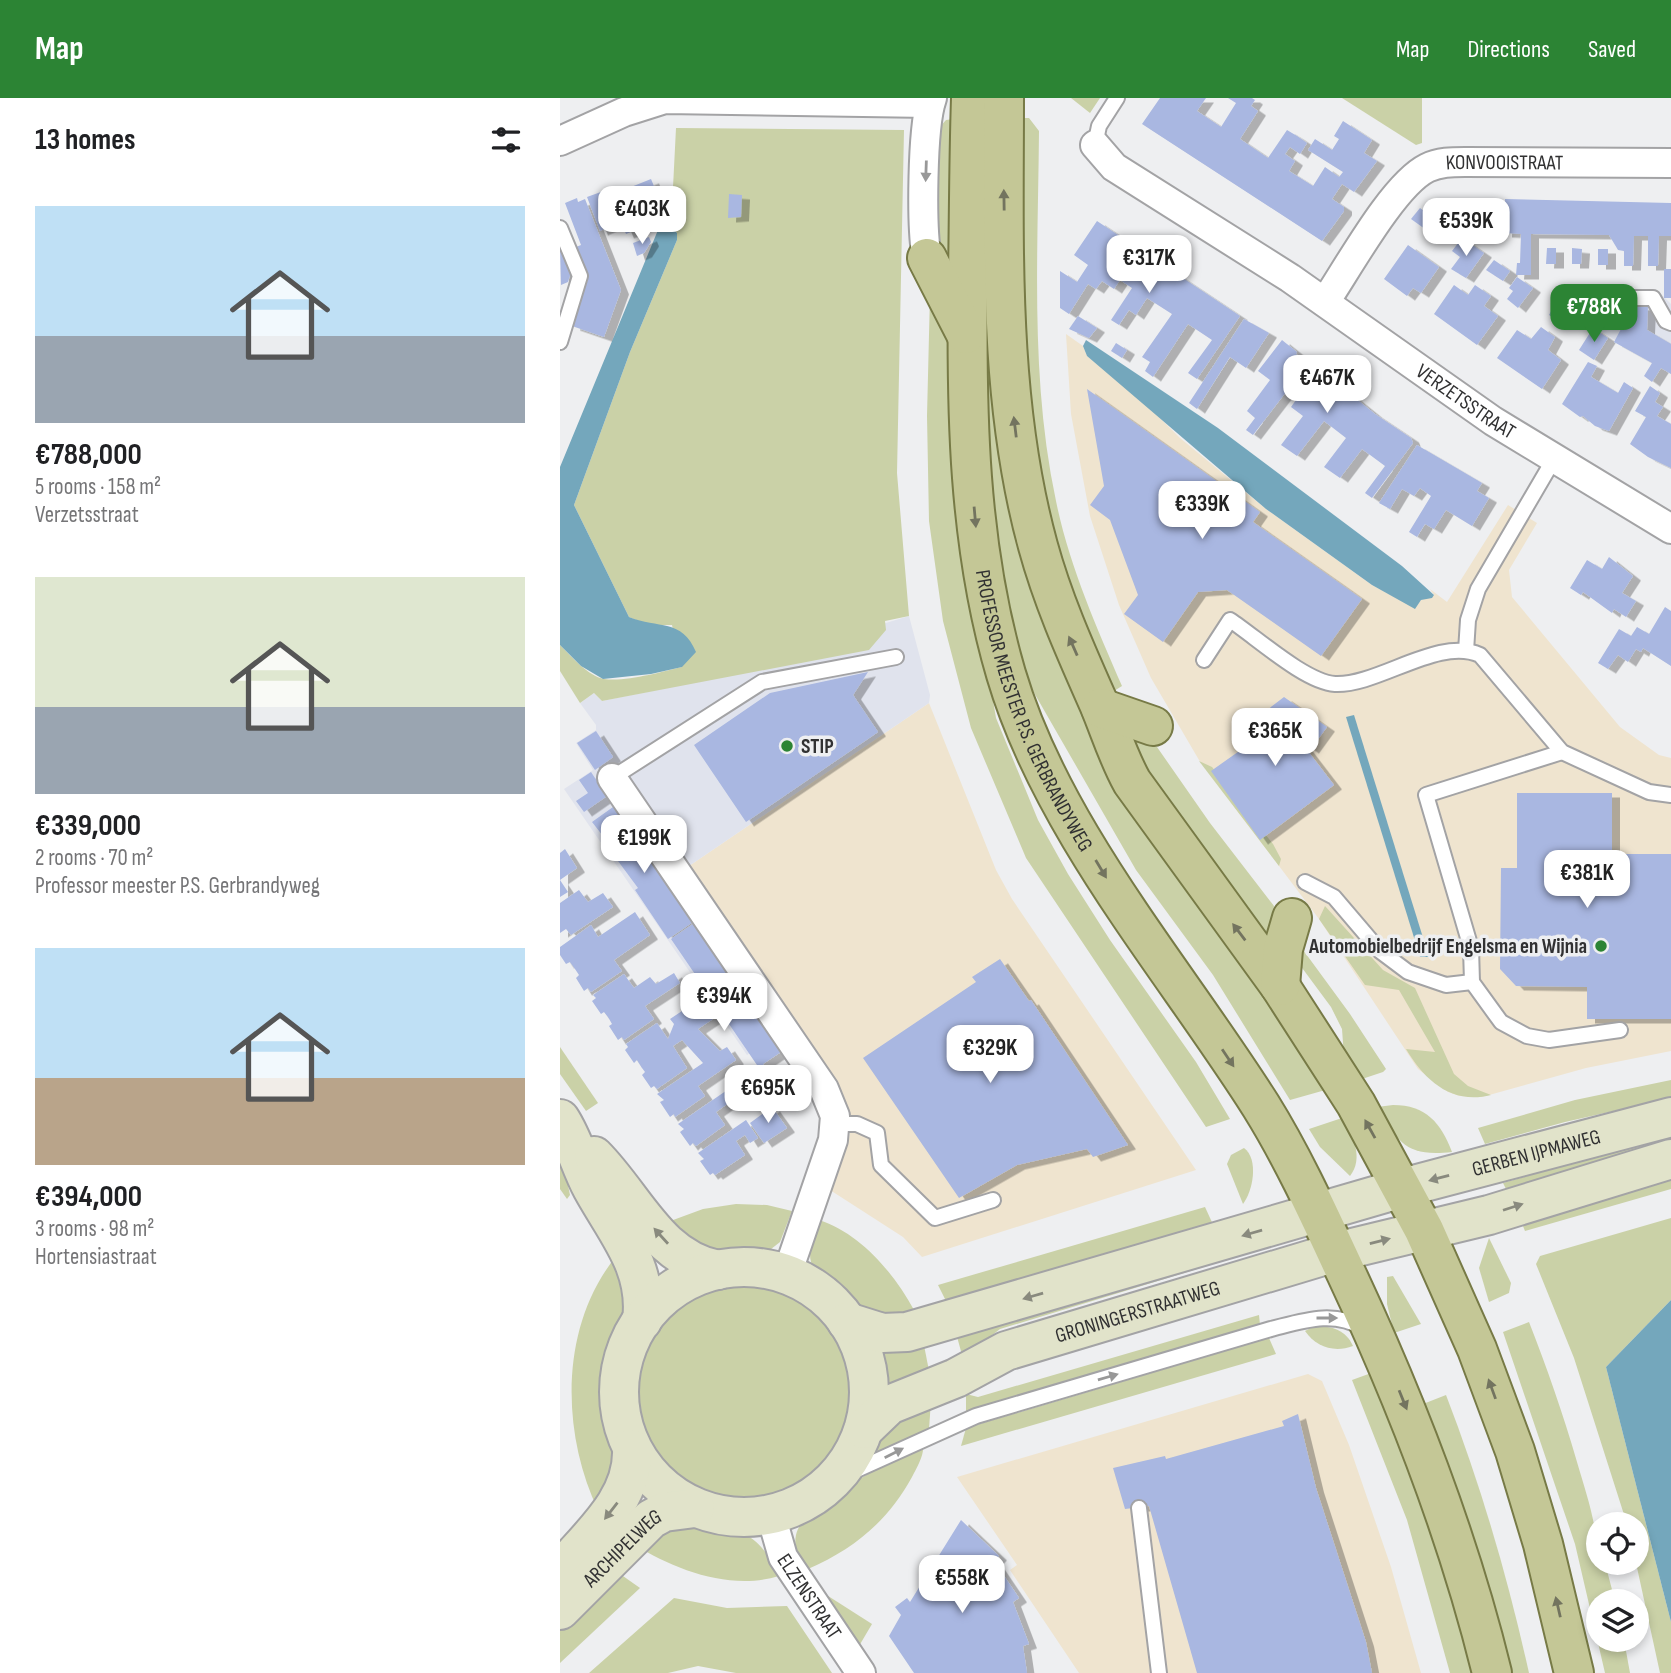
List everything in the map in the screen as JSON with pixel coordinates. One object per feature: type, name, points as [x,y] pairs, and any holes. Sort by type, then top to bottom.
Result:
[{"type":"main road","name":"PROFESSOR MEESTER P.S. GERBRANDYWEG","points":[[971,98],[967,425],[976,529],[996,634],[1024,722],[1064,805],[1106,878],[1259,1103],[1336,1252]]},
{"type":"main road","points":[[1004,98],[1007,349],[1018,456],[1037,544],[1052,592],[1101,708],[1115,752],[1132,782],[1280,986],[1356,1104],[1424,1230],[1477,1349],[1515,1451],[1543,1544],[1574,1673]]},
{"type":"main road","points":[[927,258],[967,336]]},
{"type":"main road","points":[[1101,708],[1153,726]]},
{"type":"main road","points":[[1280,986],[1283,948],[1292,918]]},
{"type":"main road","name":"GERBEN IJPMAWEG","points":[[1317,1213],[1671,1117]]},
{"type":"main road","points":[[563,1124],[610,1172],[673,1249],[696,1265],[718,1270]]},
{"type":"main road","points":[[563,1124],[591,1186],[638,1266],[644,1303],[642,1321]]},
{"type":"main road","name":"GERBEN IJPMAWEG","points":[[1336,1252],[1489,1215],[1671,1159]]},
{"type":"main road","name":"GRONINGERSTRAATWEG","points":[[847,1322],[882,1333],[907,1332],[1317,1213]]},
{"type":"main road","points":[[1336,1252],[1376,1337],[1439,1491],[1492,1673]]},
{"type":"main road","name":"GRONINGERSTRAATWEG","points":[[864,1429],[889,1405],[956,1378],[1006,1351],[1336,1252]]},
{"type":"main road","points":[[755,1267],[787,1274],[812,1286],[835,1306],[858,1340],[870,1388],[864,1429],[857,1447],[832,1482],[819,1494],[792,1509],[771,1515],[733,1518],[695,1508],[676,1499],[652,1479],[632,1449],[623,1426],[618,1396],[621,1366],[631,1337],[669,1291],[696,1276],[718,1270],[755,1267]]},
{"type":"main road","name":"ARCHIPELWEG","points":[[560,1571],[617,1505],[629,1480],[632,1449]]},
{"type":"main road","name":"ARCHIPELWEG","points":[[560,1610],[651,1519],[664,1512],[695,1508]]},
{"type":"street","points":[[560,141],[650,100],[931,100],[924,231],[927,258]]},
{"type":"street","name":"VERZETSSTRAAT","points":[[1094,145],[1114,167],[1325,302],[1493,421],[1671,529]]},
{"type":"street","name":"KONVOOISTRAAT","points":[[1325,302],[1400,191],[1427,168],[1445,162],[1671,163]]},
{"type":"street","points":[[612,778],[824,1089],[833,1107],[833,1140],[787,1274]]},
{"type":"street","name":"ELZENSTRAAT","points":[[771,1515],[783,1557],[861,1673]]},
{"type":"lane","points":[[1094,145],[1099,126],[1117,98]]},
{"type":"lane","points":[[560,228],[580,276],[560,342]]},
{"type":"lane","points":[[1598,315],[1618,298],[1653,298],[1666,321],[1671,323]]},
{"type":"lane","points":[[1466,651],[1468,620],[1478,589],[1554,458]]},
{"type":"lane","points":[[1204,660],[1230,620],[1304,671],[1336,684],[1445,653],[1466,651],[1480,655],[1562,752],[1649,792],[1671,795]]},
{"type":"lane","points":[[612,778],[762,682],[896,657]]},
{"type":"lane","points":[[1562,752],[1426,796],[1471,948],[1472,982],[1501,1022],[1527,1036],[1549,1040],[1620,1030]]},
{"type":"lane","points":[[1305,882],[1334,897],[1380,951],[1408,972],[1446,985],[1472,982]]},
{"type":"lane","points":[[835,1124],[857,1124],[877,1133],[881,1165],[935,1218],[993,1200]]},
{"type":"lane","points":[[832,1482],[976,1416],[1271,1329],[1319,1317],[1332,1317],[1356,1323],[1376,1337]]},
{"type":"lane","points":[[1139,1508],[1159,1673]]},
{"type":"shaded area","points":[[1609,291],[1659,292],[1671,304],[1671,373],[1576,317]]},
{"type":"shaded area","points":[[1066,334],[1083,346],[1087,356],[1145,403],[1180,438],[1266,509],[1372,585],[1415,608],[1421,600],[1434,595],[1430,589],[1447,602],[1508,505],[1537,523],[1509,570],[1512,597],[1620,727],[1659,755],[1671,758],[1671,1051],[1586,1068],[1482,1097],[1460,1096],[1448,1092],[1418,1069],[1319,919],[1199,760],[1151,678],[1119,605],[1090,516],[1071,414]]},
{"type":"shaded area","points":[[909,616],[930,695],[929,703],[689,866],[794,1023],[747,1055],[564,789],[593,770],[576,743],[596,730],[596,725],[580,703],[594,693],[602,701],[681,685]]},
{"type":"shaded area","points":[[929,703],[996,870],[1012,899],[1196,1170],[922,1257],[903,1237],[830,1190],[849,1139],[851,1121],[846,1103],[833,1077],[689,866]]},
{"type":"shaded area","points":[[1308,1374],[1322,1381],[1349,1445],[1391,1567],[1421,1673],[1079,1673],[1010,1570],[1017,1565],[957,1477]]},
{"type":"green space","points":[[1071,98],[1100,98],[1090,113]]},
{"type":"green space","points":[[1342,98],[1422,98],[1422,143],[1416,145]]},
{"type":"green space","points":[[962,118],[959,292],[933,232],[939,128],[946,120]]},
{"type":"green space","points":[[981,118],[1038,600],[1062,669],[1103,757],[1329,1089],[1290,1100],[1213,975],[1136,870],[1029,684],[1017,657],[987,524]]},
{"type":"green space","points":[[1014,118],[1029,118],[1039,131],[1039,363],[1042,409],[1056,501],[1076,572],[1122,686],[1114,691],[1059,582],[1026,431]]},
{"type":"green space","points":[[676,128],[904,130],[897,473],[909,616],[885,621],[886,630],[869,650],[602,701],[594,693],[580,703],[560,671],[560,645],[586,670],[604,679],[633,678],[682,667],[672,625],[648,625],[629,617],[574,505],[630,352],[677,240],[677,233],[671,227]]},
{"type":"green space","points":[[930,294],[953,331],[986,659],[996,718],[1038,820],[1068,874],[1110,940],[1196,1062],[1230,1119],[1206,1127],[1026,858],[971,728],[943,621],[929,521],[927,416]]},
{"type":"green space","points":[[1131,740],[1157,747],[1210,823],[1274,906],[1267,938],[1174,818]]},
{"type":"green space","points":[[1199,761],[1212,767],[1273,844],[1281,859],[1279,866]]},
{"type":"green space","points":[[1325,906],[1383,970],[1415,988],[1454,1074],[1468,1086],[1491,1095],[1464,1097],[1452,1093],[1441,1088],[1422,1071],[1406,1049],[1435,1052],[1399,990],[1365,985],[1319,919]]},
{"type":"green space","points":[[1298,943],[1350,1014],[1386,1069],[1383,1072],[1359,1080],[1344,1057],[1342,1029],[1331,1007],[1294,957]]},
{"type":"green space","points":[[560,1047],[598,1103],[586,1111],[560,1074]]},
{"type":"green space","points":[[1671,1080],[1671,1098],[1565,1122],[1485,1144],[1478,1128],[1575,1100]]},
{"type":"green space","points":[[1393,1105],[1415,1108],[1431,1118],[1443,1132],[1452,1152],[1424,1152],[1406,1145],[1377,1107]]},
{"type":"green space","points":[[1342,1118],[1357,1154],[1350,1176],[1320,1147],[1309,1129]]},
{"type":"green space","points":[[1671,1135],[1671,1148],[1509,1195],[1503,1183]]},
{"type":"green space","points":[[560,1147],[570,1195],[567,1199],[560,1189]]},
{"type":"green space","points":[[1244,1148],[1252,1160],[1253,1175],[1243,1204],[1227,1164],[1231,1155]]},
{"type":"green space","points":[[1671,1170],[1671,1189],[1525,1231],[1518,1214]]},
{"type":"green space","points":[[736,1204],[767,1205],[792,1211],[780,1242],[766,1253],[720,1257],[665,1223],[703,1209]]},
{"type":"green space","points":[[1205,1207],[1216,1231],[950,1309],[938,1285]]},
{"type":"green space","points":[[1671,1218],[1671,1300],[1606,1367],[1643,1512],[1623,1512],[1574,1358],[1536,1264],[1540,1256]]},
{"type":"green space","points":[[819,1220],[862,1244],[886,1269],[914,1310],[904,1322],[845,1298],[820,1278],[812,1266],[810,1252]]},
{"type":"green space","points":[[1489,1238],[1511,1283],[1509,1293],[1489,1302],[1479,1268]]},
{"type":"green space","points":[[1227,1251],[1230,1259],[1000,1329],[964,1357],[962,1355],[956,1333]]},
{"type":"green space","points":[[618,1254],[628,1320],[613,1355],[608,1401],[619,1448],[598,1510],[577,1446],[572,1412],[572,1378],[576,1344],[585,1312],[599,1282]]},
{"type":"green space","points":[[1393,1276],[1421,1324],[1394,1333],[1387,1304],[1387,1277]]},
{"type":"green space","points":[[745,1280],[767,1282],[798,1293],[825,1313],[845,1340],[856,1371],[856,1415],[845,1446],[825,1473],[798,1493],[767,1504],[745,1506],[723,1504],[692,1493],[665,1473],[645,1446],[634,1415],[632,1393],[634,1371],[645,1340],[665,1313],[692,1293],[723,1282]]},
{"type":"green space","points":[[1259,1315],[1260,1325],[966,1412],[966,1394],[978,1397]]},
{"type":"green space","points":[[1529,1322],[1560,1409],[1591,1512],[1586,1512],[1586,1575],[1608,1575],[1612,1589],[1586,1589],[1586,1591],[1575,1544],[1503,1332]]},
{"type":"green space","points":[[1315,1326],[1338,1330],[1353,1346],[1332,1349],[1320,1345],[1305,1331]]},
{"type":"green space","points":[[1269,1338],[1276,1354],[961,1446],[966,1428]]},
{"type":"green space","points":[[923,1340],[930,1376],[882,1388],[877,1353]]},
{"type":"green space","points":[[1374,1372],[1396,1417],[1477,1673],[1450,1673],[1407,1520],[1352,1380]]},
{"type":"green space","points":[[1446,1395],[1493,1532],[1529,1673],[1507,1673],[1423,1404]]},
{"type":"green space","points":[[931,1401],[929,1429],[865,1457],[879,1429]]},
{"type":"green space","points":[[923,1447],[921,1458],[903,1493],[881,1520],[855,1543],[808,1569],[795,1545],[802,1522],[831,1496],[871,1472]]},
{"type":"green space","points":[[700,1522],[748,1536],[764,1550],[779,1576],[742,1581],[704,1576],[685,1570],[635,1545],[644,1534]]},
{"type":"green space","points":[[1649,1536],[1671,1622],[1671,1673],[1660,1673],[1649,1623],[1649,1589],[1642,1589],[1639,1575],[1649,1575]]},
{"type":"green space","points":[[613,1569],[640,1588],[560,1663],[560,1624]]},
{"type":"green space","points":[[825,1594],[872,1624],[859,1646],[824,1596]]},
{"type":"green space","points":[[674,1598],[727,1608],[787,1606],[832,1673],[736,1673],[698,1666],[668,1673],[589,1673]]},
{"type":"green space","points":[[1600,1652],[1626,1652],[1630,1673],[1605,1673]]},
{"type":"water","points":[[671,227],[677,233],[677,240],[630,352],[574,505],[629,617],[676,629],[684,634],[696,652],[682,667],[651,674],[603,679],[581,666],[560,645],[560,467],[658,230]]},
{"type":"water","points":[[1086,340],[1218,428],[1402,566],[1434,595],[1432,598],[1421,600],[1415,609],[1372,585],[1266,509],[1087,356],[1083,346]]},
{"type":"water","points":[[1354,715],[1429,957],[1420,957],[1346,717]]},
{"type":"water","points":[[1671,1300],[1671,1622],[1649,1536],[1649,1512],[1643,1512],[1606,1367]]},
{"type":"building","points":[[1160,98],[1206,98],[1197,111],[1221,127],[1236,103],[1228,98],[1252,98],[1255,100],[1251,106],[1258,111],[1240,139],[1268,158],[1287,130],[1297,136],[1307,143],[1300,154],[1290,147],[1285,154],[1295,161],[1289,171],[1313,186],[1325,167],[1339,177],[1343,172],[1308,150],[1315,139],[1332,150],[1339,139],[1334,136],[1343,121],[1372,140],[1364,153],[1377,161],[1354,192],[1342,184],[1332,199],[1344,207],[1344,211],[1322,241],[1142,124]]},
{"type":"building","points":[[651,179],[664,210],[659,221],[626,234],[618,215],[618,223],[600,231],[587,197],[609,189],[611,195],[626,189],[631,201],[635,199],[631,187]]},
{"type":"building","points":[[729,194],[742,195],[741,217],[728,218]]},
{"type":"building","points":[[577,198],[578,202],[585,199],[621,290],[604,337],[572,326],[588,279],[576,247],[581,245],[565,203]]},
{"type":"building","points":[[1505,199],[1671,203],[1671,236],[1659,236],[1658,266],[1648,266],[1648,236],[1634,236],[1633,266],[1624,266],[1624,251],[1618,250],[1609,235],[1531,234],[1531,275],[1516,275],[1517,263],[1520,263],[1521,234],[1504,233]]},
{"type":"building","points":[[1420,208],[1433,218],[1425,229],[1411,219]]},
{"type":"building","points":[[1097,221],[1240,316],[1197,379],[1188,373],[1212,340],[1188,324],[1153,377],[1145,371],[1150,362],[1142,357],[1172,314],[1147,298],[1136,315],[1129,310],[1119,325],[1111,320],[1132,288],[1120,280],[1114,289],[1102,281],[1096,289],[1088,284],[1069,314],[1060,308],[1060,271],[1077,282],[1088,265],[1074,255]]},
{"type":"building","points":[[649,237],[651,242],[644,253],[637,256],[633,243]]},
{"type":"building","points":[[1462,238],[1484,253],[1466,278],[1451,269],[1460,257],[1452,251]]},
{"type":"building","points":[[1408,245],[1439,267],[1421,293],[1413,288],[1407,296],[1384,279]]},
{"type":"building","points":[[560,246],[571,272],[568,282],[561,285]]},
{"type":"building","points":[[1547,248],[1556,248],[1556,264],[1546,264]]},
{"type":"building","points":[[1572,248],[1582,249],[1581,264],[1572,264]]},
{"type":"building","points":[[1598,249],[1608,249],[1608,265],[1598,265]]},
{"type":"building","points":[[1494,260],[1510,271],[1503,281],[1486,270]]},
{"type":"building","points":[[1664,269],[1671,269],[1671,298],[1664,298]]},
{"type":"building","points":[[1517,277],[1533,288],[1518,308],[1507,299],[1513,291],[1509,288]]},
{"type":"building","points":[[1454,285],[1468,295],[1475,285],[1491,296],[1484,306],[1498,316],[1477,345],[1434,314]]},
{"type":"building","points":[[1555,304],[1572,315],[1565,325],[1549,315]]},
{"type":"building","points":[[1622,305],[1648,306],[1647,330],[1671,344],[1671,374],[1661,368],[1652,382],[1644,376],[1652,363],[1614,342],[1621,329]]},
{"type":"building","points":[[1078,316],[1097,328],[1089,338],[1069,329]]},
{"type":"building","points":[[1244,319],[1269,333],[1246,368],[1230,357],[1197,409],[1189,403]]},
{"type":"building","points":[[1541,327],[1555,337],[1548,350],[1561,360],[1542,389],[1497,358],[1517,330],[1531,339]]},
{"type":"building","points":[[1593,328],[1608,338],[1594,360],[1579,350]]},
{"type":"building","points":[[1282,340],[1297,352],[1296,354],[1304,360],[1306,358],[1375,414],[1411,438],[1413,443],[1372,498],[1365,493],[1385,466],[1362,449],[1340,478],[1324,467],[1346,438],[1324,421],[1297,456],[1281,445],[1303,416],[1291,407],[1296,400],[1286,392],[1253,435],[1246,430],[1255,418],[1247,411],[1270,380],[1258,371]]},
{"type":"building","points":[[1116,343],[1127,350],[1122,358],[1111,351]]},
{"type":"building","points":[[1588,362],[1597,366],[1591,377],[1618,393],[1624,382],[1633,388],[1609,431],[1595,426],[1562,404]]},
{"type":"building","points":[[1650,386],[1660,393],[1655,402],[1663,407],[1657,416],[1671,424],[1671,468],[1648,457],[1630,444],[1646,417],[1635,411]]},
{"type":"building","points":[[1087,389],[1260,512],[1253,522],[1362,599],[1321,656],[1227,590],[1198,592],[1163,642],[1124,614],[1138,595],[1110,520],[1090,505],[1104,486]]},
{"type":"building","points":[[1417,445],[1482,483],[1477,491],[1489,498],[1472,526],[1446,510],[1434,529],[1425,524],[1417,537],[1409,532],[1431,496],[1420,488],[1414,496],[1402,489],[1390,509],[1379,503]]},
{"type":"building","points":[[1609,557],[1633,576],[1622,593],[1636,601],[1626,617],[1614,609],[1612,613],[1583,592],[1581,595],[1570,588],[1587,560],[1602,569]]},
{"type":"building","points":[[1665,607],[1671,611],[1671,666],[1643,648],[1641,652],[1636,649],[1628,662],[1618,655],[1608,669],[1598,663],[1619,629],[1631,636],[1637,627],[1649,634]]},
{"type":"building","points":[[868,672],[853,695],[878,732],[746,822],[694,745],[770,693]]},
{"type":"building","points":[[1284,697],[1327,727],[1311,749],[1301,742],[1334,785],[1260,840],[1211,771],[1252,742],[1242,729]]},
{"type":"building","points":[[596,731],[613,757],[595,770],[577,743]]},
{"type":"building","points":[[591,772],[607,796],[584,812],[576,801],[588,793],[579,780]]},
{"type":"building","points":[[1517,793],[1612,793],[1612,854],[1671,854],[1671,1019],[1587,1019],[1587,987],[1516,986],[1500,969],[1501,868],[1517,868]]},
{"type":"building","points":[[613,807],[693,922],[668,939],[635,890],[638,888],[618,861],[621,859],[592,822]]},
{"type":"building","points":[[565,849],[577,868],[560,880],[560,853]]},
{"type":"building","points":[[560,880],[568,892],[560,897]]},
{"type":"building","points":[[579,890],[588,902],[603,893],[613,907],[571,935],[566,929],[560,933],[560,903]]},
{"type":"building","points":[[635,912],[650,935],[614,960],[622,971],[591,992],[588,988],[584,991],[576,978],[579,975],[575,969],[570,962],[566,964],[560,955],[560,947],[591,925],[598,937]]},
{"type":"building","points":[[693,924],[781,1052],[763,1064],[771,1076],[754,1088],[757,1091],[737,1105],[733,1100],[716,1112],[725,1125],[696,1146],[693,1143],[690,1146],[680,1132],[684,1129],[678,1124],[759,1068],[671,939]]},
{"type":"building","points":[[1000,959],[1029,1001],[1031,1000],[1128,1145],[1093,1157],[1087,1149],[1017,1165],[959,1198],[863,1058],[976,982],[972,977]]},
{"type":"building","points":[[674,973],[680,983],[645,1006],[654,1019],[624,1040],[622,1037],[618,1040],[609,1026],[612,1024],[608,1017],[604,1012],[601,1014],[592,1001],[596,998],[593,995],[624,974],[634,988],[650,977],[656,984]]},
{"type":"building","points":[[710,1002],[719,1015],[698,1029],[720,1051],[727,1047],[736,1060],[698,1086],[705,1096],[675,1117],[674,1114],[670,1117],[660,1102],[664,1100],[657,1094],[703,1063],[682,1040],[673,1046],[687,1068],[657,1089],[654,1086],[651,1088],[642,1075],[645,1072],[637,1060],[634,1063],[625,1050],[628,1047],[626,1044],[657,1023],[668,1039],[674,1024],[670,1019],[688,1007],[692,1013]]},
{"type":"building","points":[[772,1107],[787,1128],[764,1143],[750,1123]]},
{"type":"building","points":[[746,1120],[758,1138],[750,1143],[745,1135],[736,1141],[745,1155],[715,1175],[710,1175],[700,1161],[704,1159],[698,1153]]},
{"type":"building","points":[[1298,1414],[1316,1488],[1366,1642],[1372,1673],[1197,1673],[1149,1506],[1125,1509],[1113,1468],[1165,1456],[1166,1459],[1284,1426],[1282,1421]]},
{"type":"building","points":[[961,1520],[999,1556],[994,1561],[1019,1598],[1013,1602],[1029,1644],[1023,1646],[1027,1673],[914,1673],[889,1636],[901,1615],[895,1607],[907,1598],[910,1602]]},
{"type":"place","name":"STIP","points":[[787,746]]},
{"type":"place","name":"Automobielbedrijf Engelsma en Wijnia","points":[[1601,946]]}]
